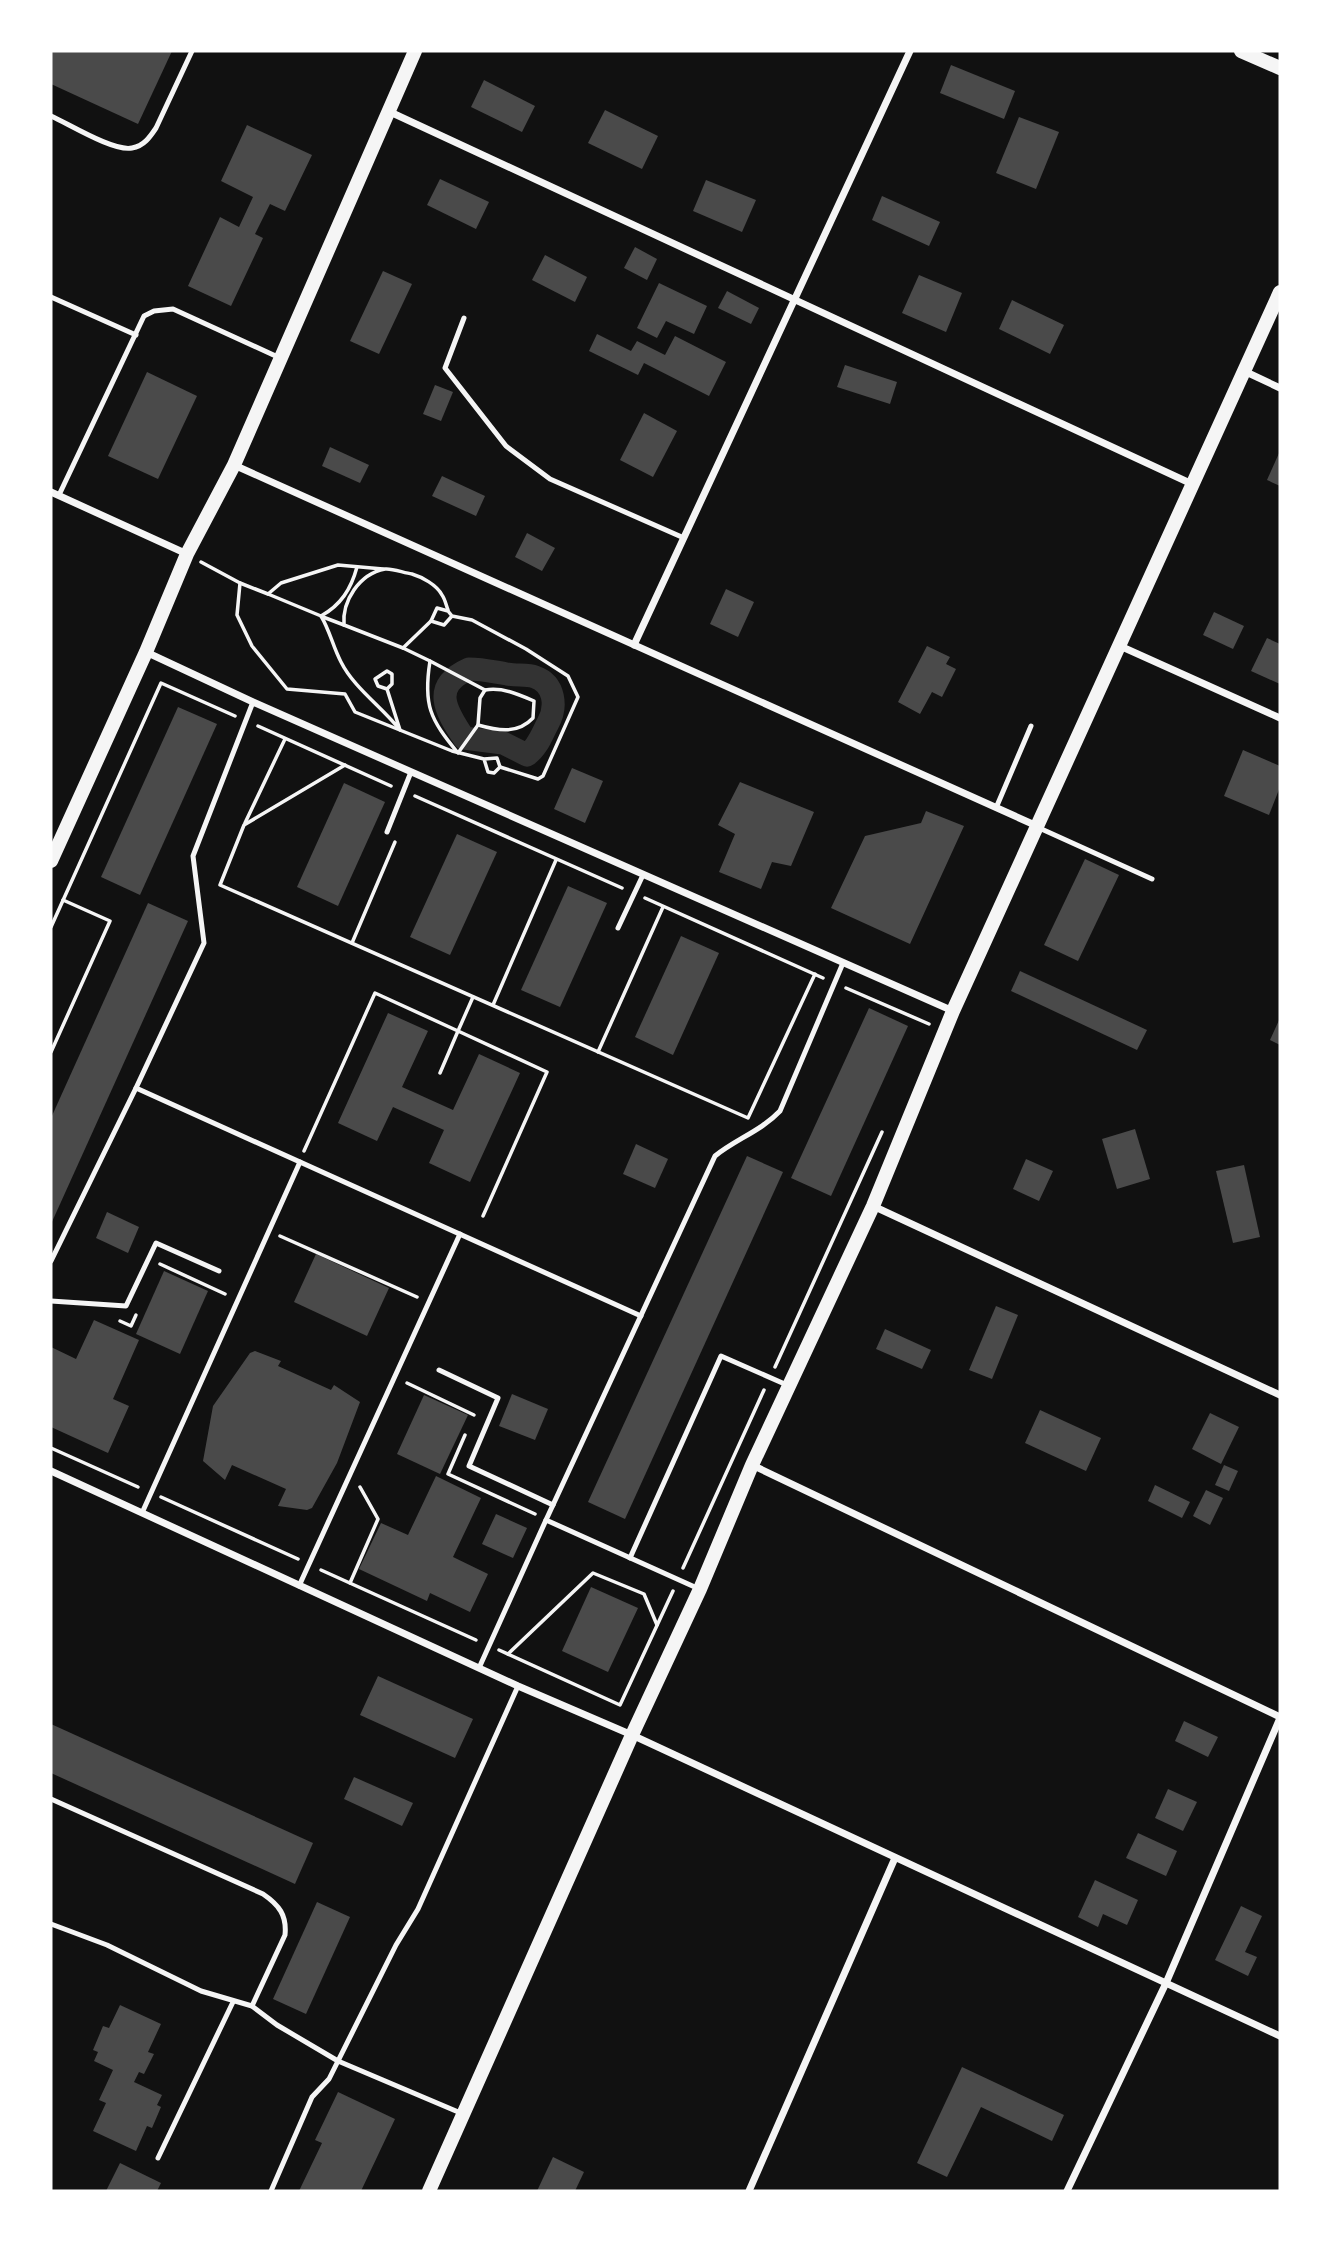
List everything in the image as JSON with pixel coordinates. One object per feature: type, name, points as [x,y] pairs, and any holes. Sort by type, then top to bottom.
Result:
[{"type":"main road","points":[[51,861],[146,652],[187,554],[234,465],[415,51]]},
{"type":"main road","points":[[1241,51],[1280,68]]},
{"type":"main road","points":[[429,2191],[700,1589],[752,1465],[873,1206],[953,1011],[1280,292]]},
{"type":"street","points":[[634,645],[909,51]]},
{"type":"street","points":[[387,111],[1193,484]]},
{"type":"street","points":[[1244,371],[1280,388]]},
{"type":"street","points":[[234,465],[1037,827]]},
{"type":"street","points":[[51,492],[187,554]]},
{"type":"street","points":[[1120,646],[1280,718]]},
{"type":"street","points":[[146,652],[253,702],[953,1011]]},
{"type":"street","points":[[873,1206],[1280,1395]]},
{"type":"street","points":[[752,1465],[1280,1717],[1166,1983],[1067,2191]]},
{"type":"street","points":[[51,1471],[517,1686],[632,1735],[1280,2036]]},
{"type":"street","points":[[749,2191],[895,1858]]},
{"type":"lane","points":[[51,116],[121,149],[141,145],[156,128],[192,51]]},
{"type":"lane","points":[[51,297],[136,335]]},
{"type":"lane","points":[[59,495],[144,316],[154,311],[173,309],[280,358]]},
{"type":"lane","points":[[464,318],[445,369],[506,446],[550,479],[684,538]]},
{"type":"lane","points":[[51,1261],[204,943],[193,856],[253,702]]},
{"type":"lane","points":[[996,808],[1031,726]]},
{"type":"lane","points":[[387,832],[411,772]]},
{"type":"lane","points":[[1037,827],[1152,879]]},
{"type":"lane","points":[[618,928],[643,875]]},
{"type":"lane","points":[[479,1668],[715,1156],[731,1143],[769,1123],[780,1111],[844,963]]},
{"type":"lane","points":[[136,1088],[641,1316]]},
{"type":"lane","points":[[142,1513],[300,1162]]},
{"type":"lane","points":[[299,1586],[460,1234]]},
{"type":"lane","points":[[51,1301],[126,1306],[156,1243],[219,1271]]},
{"type":"lane","points":[[630,1558],[721,1356],[789,1386]]},
{"type":"lane","points":[[439,1370],[498,1398],[469,1465],[553,1505]]},
{"type":"lane","points":[[546,1520],[700,1589]]},
{"type":"lane","points":[[271,2191],[312,2097],[329,2079],[389,1957],[418,1909],[517,1686]]},
{"type":"lane","points":[[51,1800],[263,1894],[276,1903],[282,1910],[286,1923],[285,1935],[252,2006]]},
{"type":"lane","points":[[51,1924],[107,1945],[201,1991],[252,2006],[277,2025],[338,2061],[464,2114]]},
{"type":"lane","points":[[158,2158],[233,2002]]},
{"type":"path","points":[[187,554],[240,583],[430,660],[485,690],[494,688],[534,701],[533,718],[524,727],[508,730],[478,725]]},
{"type":"path","points":[[268,594],[281,583],[338,565],[386,569],[421,576],[441,592],[452,616],[472,620],[526,649],[568,676],[578,697],[542,776],[538,779],[500,767]]},
{"type":"path","points":[[321,616],[340,602],[352,583],[357,567]]},
{"type":"path","points":[[344,625],[343,617],[348,598],[356,586],[386,569]]},
{"type":"path","points":[[240,583],[237,615],[252,646],[287,689],[345,694],[355,712],[458,753],[484,759],[497,758],[500,767]]},
{"type":"path","points":[[403,648],[432,621],[437,608],[448,611]]},
{"type":"path","points":[[321,616],[331,632],[342,663],[400,730]]},
{"type":"path","points":[[432,621],[444,625],[452,616]]},
{"type":"path","points":[[430,660],[426,684],[429,709],[436,726],[458,753]]},
{"type":"path","points":[[387,671],[393,674],[392,684],[387,689],[378,686],[375,679],[387,671]]},
{"type":"path","points":[[51,927],[161,683],[931,1025]]},
{"type":"path","points":[[387,689],[400,730]]},
{"type":"path","points":[[458,753],[478,725],[480,698],[485,690]]},
{"type":"path","points":[[285,738],[244,825],[220,885],[748,1118],[815,974]]},
{"type":"path","points":[[484,759],[488,772],[494,773],[500,767]]},
{"type":"path","points":[[244,825],[345,765]]},
{"type":"path","points":[[352,943],[400,833]]},
{"type":"path","points":[[493,1005],[556,859]]},
{"type":"path","points":[[51,1052],[110,921],[63,900]]},
{"type":"path","points":[[598,1052],[663,906]]},
{"type":"path","points":[[303,1153],[375,993],[547,1072],[483,1216]]},
{"type":"path","points":[[440,1073],[473,997]]},
{"type":"path","points":[[51,1448],[621,1705],[885,1126]]},
{"type":"path","points":[[268,1231],[428,1302]]},
{"type":"path","points":[[154,1276],[160,1263],[225,1294],[220,1306]]},
{"type":"path","points":[[118,1320],[131,1326],[137,1313]]},
{"type":"path","points":[[402,1381],[475,1414],[448,1474],[539,1516]]},
{"type":"path","points":[[350,1583],[378,1519],[355,1479]]},
{"type":"path","points":[[508,1654],[593,1573],[644,1594],[657,1625]]},
{"type":"building","points":[[51,51],[172,51],[138,124],[51,84]]},
{"type":"building","points":[[951,65],[1015,91],[1004,119],[940,93]]},
{"type":"building","points":[[484,80],[535,106],[522,132],[471,107]]},
{"type":"building","points":[[605,110],[658,136],[642,169],[588,143]]},
{"type":"building","points":[[1019,117],[1059,132],[1036,189],[996,173]]},
{"type":"building","points":[[247,125],[312,155],[285,211],[270,204],[255,234],[263,238],[231,306],[188,286],[220,217],[239,227],[253,197],[221,181]]},
{"type":"building","points":[[440,179],[489,202],[476,229],[427,205]]},
{"type":"building","points":[[706,180],[756,200],[742,232],[693,211]]},
{"type":"building","points":[[882,196],[940,222],[929,246],[872,220]]},
{"type":"building","points":[[635,247],[657,259],[647,280],[624,268]]},
{"type":"building","points":[[545,255],[587,277],[575,302],[532,280]]},
{"type":"building","points":[[383,271],[412,284],[379,354],[350,341]]},
{"type":"building","points":[[919,275],[962,293],[946,332],[902,313]]},
{"type":"building","points":[[659,283],[707,306],[694,334],[666,321],[657,338],[637,328]]},
{"type":"building","points":[[727,291],[759,308],[751,324],[718,308]]},
{"type":"building","points":[[1012,300],[1064,325],[1050,354],[999,329]]},
{"type":"building","points":[[597,334],[631,351],[637,341],[665,355],[675,336],[726,362],[709,396],[644,363],[638,375],[589,351]]},
{"type":"building","points":[[845,365],[897,382],[890,404],[837,387]]},
{"type":"building","points":[[147,372],[197,396],[158,479],[108,456]]},
{"type":"building","points":[[435,385],[453,392],[441,421],[423,414]]},
{"type":"building","points":[[644,413],[677,431],[653,477],[620,460]]},
{"type":"building","points":[[330,447],[369,465],[360,483],[322,466]]},
{"type":"building","points":[[1280,451],[1280,486],[1267,480]]},
{"type":"building","points":[[442,476],[485,496],[476,516],[432,496]]},
{"type":"building","points":[[527,533],[555,548],[542,571],[515,557]]},
{"type":"building","points":[[726,589],[754,602],[738,637],[710,624]]},
{"type":"building","points":[[1214,612],[1244,626],[1233,649],[1203,635]]},
{"type":"building","points":[[1267,638],[1280,644],[1280,684],[1251,671]]},
{"type":"building","points":[[927,646],[950,657],[946,664],[956,669],[942,697],[932,692],[920,714],[898,702]]},
{"type":"building","points":[[178,707],[217,724],[140,895],[101,877]]},
{"type":"building","points":[[1243,750],[1280,766],[1280,787],[1269,815],[1224,796]]},
{"type":"building","points":[[572,768],[603,781],[585,823],[554,809]]},
{"type":"building","points":[[740,782],[814,812],[791,866],[772,862],[761,889],[719,872],[735,834],[718,825]]},
{"type":"building","points":[[344,783],[385,802],[338,906],[297,887]]},
{"type":"building","points":[[926,811],[964,826],[910,944],[831,908],[865,836],[921,823]]},
{"type":"building","points":[[457,834],[497,852],[450,955],[410,937]]},
{"type":"building","points":[[1085,859],[1119,875],[1078,961],[1044,945]]},
{"type":"building","points":[[568,886],[607,903],[560,1007],[521,990]]},
{"type":"building","points":[[148,903],[188,921],[51,1224],[51,1118]]},
{"type":"building","points":[[681,936],[719,953],[673,1055],[635,1037]]},
{"type":"building","points":[[1020,971],[1147,1030],[1137,1050],[1011,991]]},
{"type":"building","points":[[869,1008],[908,1026],[831,1196],[791,1178]]},
{"type":"building","points":[[388,1013],[428,1031],[402,1087],[453,1110],[479,1054],[520,1073],[470,1182],[429,1163],[444,1130],[393,1107],[377,1141],[338,1123]]},
{"type":"building","points":[[1280,1018],[1280,1045],[1270,1040]]},
{"type":"building","points":[[1135,1129],[1150,1179],[1117,1189],[1102,1139]]},
{"type":"building","points":[[636,1144],[668,1159],[655,1188],[623,1174]]},
{"type":"building","points":[[747,1156],[783,1172],[625,1519],[588,1502]]},
{"type":"building","points":[[1026,1159],[1053,1171],[1039,1201],[1013,1189]]},
{"type":"building","points":[[1244,1165],[1260,1237],[1233,1243],[1216,1171]]},
{"type":"building","points":[[107,1212],[139,1227],[128,1253],[96,1238]]},
{"type":"building","points":[[316,1254],[389,1288],[367,1336],[294,1302]]},
{"type":"building","points":[[164,1271],[208,1291],[180,1354],[136,1334]]},
{"type":"building","points":[[996,1306],[1018,1315],[992,1379],[969,1370]]},
{"type":"building","points":[[94,1320],[139,1340],[113,1399],[129,1406],[108,1453],[51,1427],[51,1347],[76,1359]]},
{"type":"building","points":[[885,1329],[931,1350],[922,1369],[876,1349]]},
{"type":"building","points":[[255,1351],[281,1361],[278,1366],[331,1390],[334,1385],[360,1402],[337,1463],[312,1508],[307,1510],[278,1506],[286,1489],[232,1465],[225,1480],[203,1461],[213,1406],[250,1353]]},
{"type":"building","points":[[512,1394],[548,1409],[535,1440],[499,1426]]},
{"type":"building","points":[[424,1395],[468,1415],[440,1474],[397,1454]]},
{"type":"building","points":[[1040,1410],[1101,1438],[1086,1471],[1025,1443]]},
{"type":"building","points":[[1210,1413],[1239,1427],[1221,1464],[1192,1449]]},
{"type":"building","points":[[1224,1465],[1238,1471],[1229,1491],[1215,1485]]},
{"type":"building","points":[[436,1476],[481,1498],[453,1557],[488,1574],[470,1612],[430,1593],[427,1601],[359,1569],[381,1523],[408,1535]]},
{"type":"building","points":[[1155,1485],[1190,1502],[1182,1518],[1148,1501]]},
{"type":"building","points":[[1206,1490],[1223,1498],[1210,1525],[1193,1516]]},
{"type":"building","points":[[496,1514],[527,1528],[513,1558],[482,1544]]},
{"type":"building","points":[[591,1587],[638,1608],[608,1672],[562,1651]]},
{"type":"building","points":[[378,1676],[473,1719],[455,1758],[360,1715]]},
{"type":"building","points":[[1184,1721],[1218,1737],[1208,1757],[1175,1741]]},
{"type":"building","points":[[51,1724],[313,1843],[295,1884],[51,1773]]},
{"type":"building","points":[[354,1777],[413,1803],[402,1826],[344,1799]]},
{"type":"building","points":[[1168,1789],[1197,1802],[1183,1831],[1155,1818]]},
{"type":"building","points":[[1138,1833],[1177,1851],[1166,1876],[1126,1858]]},
{"type":"building","points":[[1095,1880],[1138,1900],[1127,1925],[1103,1914],[1098,1927],[1078,1917]]},
{"type":"building","points":[[317,1902],[350,1917],[306,2014],[273,1999]]},
{"type":"building","points":[[1241,1906],[1262,1916],[1245,1952],[1257,1957],[1248,1976],[1215,1960]]},
{"type":"building","points":[[120,2005],[161,2024],[148,2052],[154,2054],[144,2074],[139,2072],[134,2082],[162,2095],[157,2105],[161,2107],[152,2128],[147,2126],[136,2151],[93,2131],[106,2103],[99,2100],[113,2070],[94,2061],[98,2052],[93,2050],[103,2026],[109,2028]]},
{"type":"building","points":[[962,2067],[1064,2115],[1052,2141],[981,2107],[947,2177],[917,2163]]},
{"type":"building","points":[[338,2092],[395,2119],[361,2191],[299,2191],[322,2143],[315,2140]]},
{"type":"building","points":[[553,2157],[584,2172],[575,2191],[537,2191]]},
{"type":"building","points":[[120,2163],[161,2183],[157,2191],[106,2191]]},
{"type":"waterway","points":[[469,669],[532,676],[547,685],[553,710],[537,744],[527,755],[503,743],[464,738],[451,718],[445,699],[450,683],[469,669]]}]
